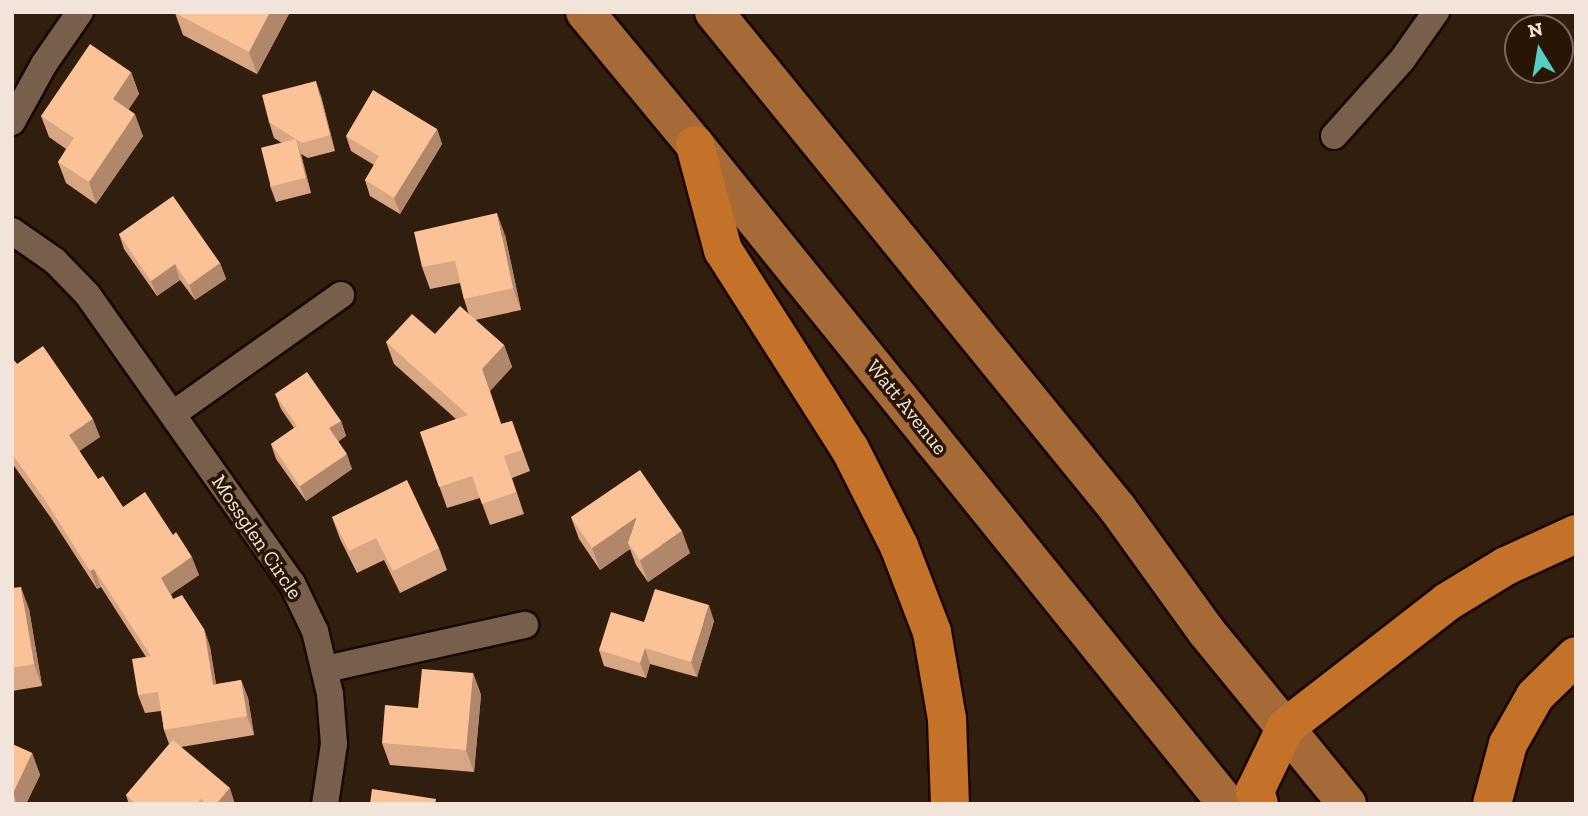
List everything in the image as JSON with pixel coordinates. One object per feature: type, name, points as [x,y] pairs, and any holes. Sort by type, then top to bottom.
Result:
[{"type":"highway","points":[[695,145],[723,250],[850,449],[900,546],[933,632],[947,719],[950,804]]},
{"type":"highway","points":[[1259,804],[1255,791],[1286,727],[1447,602],[1506,566],[1576,534]]},
{"type":"highway","points":[[1492,804],[1508,744],[1535,696],[1576,656]]},
{"type":"main road","name":"Watt Avenue","points":[[584,12],[695,145],[1227,804]]},
{"type":"main road","points":[[713,12],[1118,509],[1206,631],[1347,804]]},
{"type":"street","points":[[12,122],[44,64],[80,12]]},
{"type":"street","points":[[1334,136],[1402,60],[1436,12]]},
{"type":"street","name":"Mossglen Circle","points":[[12,231],[55,261],[88,294],[292,583],[315,631],[326,669],[334,744],[325,804]]},
{"type":"street","points":[[173,414],[341,295]]},
{"type":"street","points":[[326,669],[525,625]]},
{"type":"building","points":[[176,12],[270,12],[249,52]]},
{"type":"building","points":[[90,44],[131,72],[113,99],[135,114],[89,182],[58,162],[74,138],[41,116]]},
{"type":"building","points":[[316,81],[330,135],[302,143],[269,122],[262,95]]},
{"type":"building","points":[[373,90],[437,129],[394,198],[365,180],[379,156],[346,136]]},
{"type":"building","points":[[296,139],[306,178],[271,187],[261,148]]},
{"type":"building","points":[[173,196],[220,263],[189,285],[175,264],[151,281],[119,234]]},
{"type":"building","points":[[497,213],[513,288],[464,299],[455,261],[422,267],[414,232]]},
{"type":"building","points":[[460,306],[504,345],[482,369],[501,424],[512,421],[522,450],[504,456],[516,492],[482,504],[472,476],[439,487],[420,432],[468,415],[386,342],[412,314],[435,334]]},
{"type":"building","points":[[43,346],[93,419],[69,435],[98,479],[103,476],[123,507],[145,492],[173,535],[176,532],[192,557],[161,578],[173,599],[182,595],[204,629],[213,685],[241,680],[247,716],[164,730],[158,692],[138,695],[132,659],[151,656],[94,569],[90,571],[12,454],[12,358],[17,364]]},
{"type":"building","points":[[307,372],[341,421],[329,428],[347,454],[300,486],[271,444],[297,426],[275,394]]},
{"type":"building","points":[[640,470],[682,531],[640,560],[628,543],[636,518],[592,548],[571,517]]},
{"type":"building","points":[[407,480],[439,548],[393,571],[376,538],[349,551],[332,517]]},
{"type":"building","points":[[21,587],[34,664],[12,668],[12,588]]},
{"type":"building","points":[[655,589],[709,605],[691,662],[645,648],[640,663],[599,650],[611,612],[644,622]]},
{"type":"building","points":[[422,669],[473,673],[466,750],[382,743],[385,705],[418,708]]},
{"type":"building","points":[[173,740],[230,788],[216,804],[207,804],[201,799],[196,804],[136,804],[126,795]]},
{"type":"building","points":[[12,744],[32,753],[13,793],[12,793]]},
{"type":"building","points":[[372,789],[436,799],[435,804],[370,804]]}]
